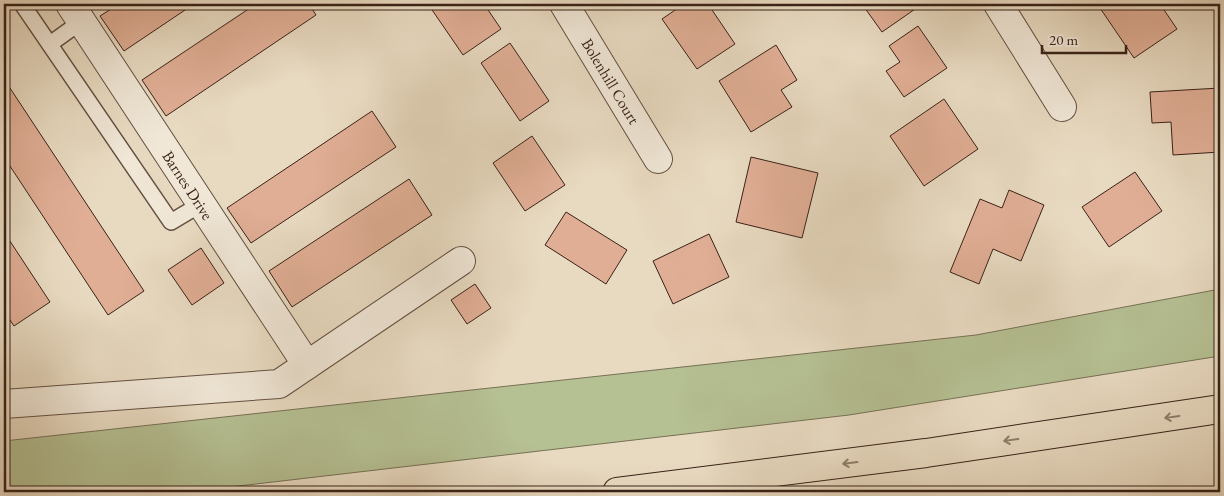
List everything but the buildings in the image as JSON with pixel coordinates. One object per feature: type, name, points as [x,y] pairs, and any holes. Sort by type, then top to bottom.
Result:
[{"type":"highway","points":[[617,492],[926,453],[1220,409]]},
{"type":"street","name":"Bolenhill Court","points":[[564,4],[658,159]]},
{"type":"street","points":[[998,4],[1062,107]]},
{"type":"street","name":"Barnes Drive","points":[[76,12],[307,365]]},
{"type":"street","points":[[4,404],[279,384],[461,261]]},
{"type":"lane","points":[[22,4],[171,222],[201,204]]},
{"type":"lane","points":[[50,44],[76,12]]},
{"type":"green space","points":[[1220,289],[1220,356],[849,415],[187,492],[4,492],[4,441],[976,335]]}]
